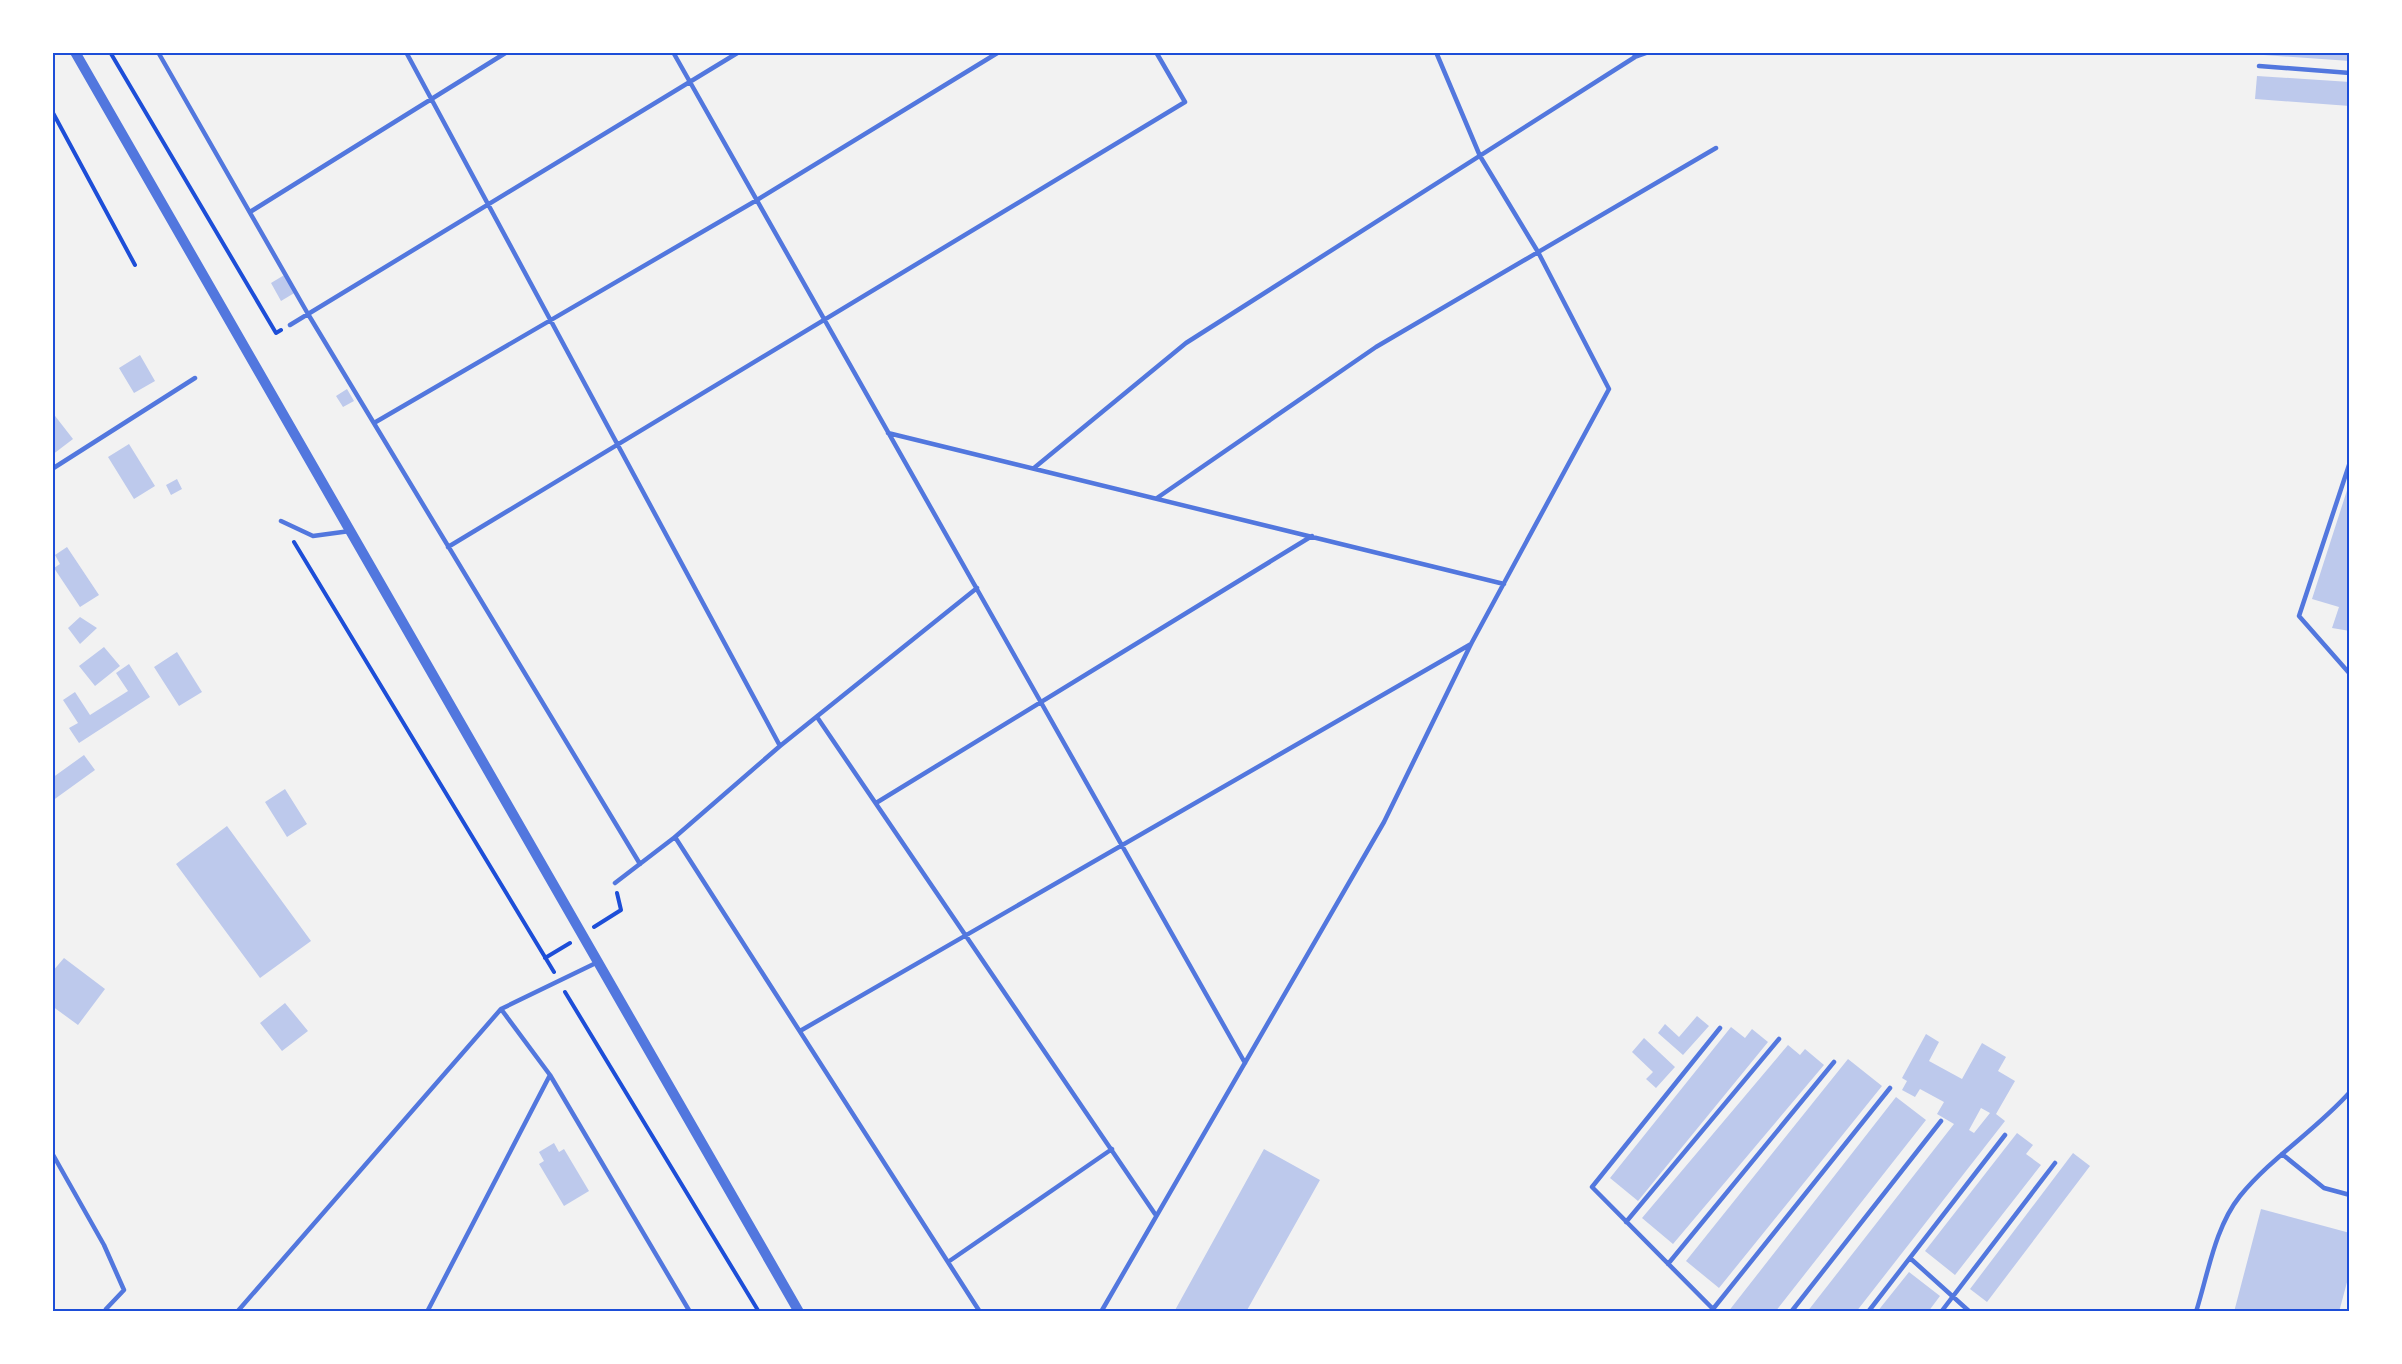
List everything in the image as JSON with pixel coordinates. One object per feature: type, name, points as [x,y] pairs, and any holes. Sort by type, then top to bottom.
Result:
[{"type":"street","points":[[75,52],[799,1311]]},
{"type":"lane","points":[[158,52],[308,314],[640,864]]},
{"type":"lane","points":[[406,52],[780,746]]},
{"type":"lane","points":[[250,212],[507,52]]},
{"type":"lane","points":[[673,52],[1245,1063]]},
{"type":"lane","points":[[290,325],[739,52]]},
{"type":"lane","points":[[374,423],[757,200],[999,52]]},
{"type":"lane","points":[[448,547],[1185,102],[1156,52]]},
{"type":"lane","points":[[1101,1311],[1155,1214],[1384,822],[1471,644],[1609,389],[1538,252],[1480,156],[1436,52]]},
{"type":"lane","points":[[1034,468],[1186,343],[1635,55],[1649,52]]},
{"type":"lane","points":[[2259,66],[2349,73]]},
{"type":"lane","points":[[1157,498],[1376,346],[1716,148]]},
{"type":"lane","points":[[52,469],[195,378]]},
{"type":"lane","points":[[888,433],[1504,584]]},
{"type":"lane","points":[[2349,462],[2299,616],[2349,674]]},
{"type":"lane","points":[[281,521],[313,536],[351,531]]},
{"type":"lane","points":[[876,803],[1312,536]]},
{"type":"lane","points":[[615,883],[675,837],[780,746],[977,588]]},
{"type":"lane","points":[[800,1031],[1471,644]]},
{"type":"lane","points":[[817,717],[1155,1214]]},
{"type":"lane","points":[[675,837],[980,1311]]},
{"type":"lane","points":[[237,1311],[501,1009],[598,962]]},
{"type":"lane","points":[[501,1009],[550,1075],[690,1311]]},
{"type":"lane","points":[[1720,1028],[1592,1187],[1714,1310],[1890,1088]]},
{"type":"lane","points":[[1626,1222],[1779,1039]]},
{"type":"lane","points":[[1668,1264],[1834,1062]]},
{"type":"lane","points":[[430,1310],[550,1075]]},
{"type":"lane","points":[[2196,1311],[2228,1217],[2240,1197],[2282,1154],[2349,1092]]},
{"type":"lane","points":[[1791,1311],[1941,1121]]},
{"type":"lane","points":[[1868,1311],[2005,1135]]},
{"type":"lane","points":[[948,1262],[1112,1149]]},
{"type":"lane","points":[[52,1153],[104,1245],[124,1290],[106,1309],[109,1311]]},
{"type":"lane","points":[[2282,1154],[2324,1188],[2349,1195]]},
{"type":"lane","points":[[1941,1311],[2055,1163]]},
{"type":"lane","points":[[1910,1258],[1970,1311]]},
{"type":"path","points":[[110,52],[276,333]]},
{"type":"path","points":[[52,111],[135,266]]},
{"type":"path","points":[[281,521],[759,1311]]},
{"type":"building","points":[[2250,52],[2350,52],[2350,61],[2250,54]]},
{"type":"building","points":[[2257,76],[2350,82],[2350,106],[2255,99]]},
{"type":"building","points":[[286,274],[296,292],[281,301],[271,283]]},
{"type":"building","points":[[140,355],[155,381],[134,393],[119,368]]},
{"type":"building","points":[[347,389],[354,401],[343,407],[336,396]]},
{"type":"building","points":[[52,412],[73,439],[52,455]]},
{"type":"building","points":[[129,444],[155,486],[134,499],[108,457]]},
{"type":"building","points":[[177,479],[182,489],[171,495],[166,485]]},
{"type":"building","points":[[2350,481],[2350,631],[2332,628],[2339,607],[2312,599]]},
{"type":"building","points":[[67,547],[99,595],[80,607],[54,568],[60,564],[55,555]]},
{"type":"building","points":[[80,617],[97,628],[80,644],[68,628]]},
{"type":"building","points":[[104,647],[120,666],[95,686],[79,666]]},
{"type":"building","points":[[177,652],[202,692],[179,706],[154,667]]},
{"type":"building","points":[[129,664],[150,697],[79,743],[69,728],[78,723],[63,700],[75,692],[90,715],[128,691],[116,673]]},
{"type":"building","points":[[84,755],[95,770],[52,801],[52,778]]},
{"type":"building","points":[[285,789],[307,824],[287,837],[265,802]]},
{"type":"building","points":[[227,826],[311,941],[260,978],[176,864]]},
{"type":"building","points":[[64,958],[105,989],[78,1025],[52,1006],[52,972]]},
{"type":"building","points":[[285,1003],[308,1031],[282,1051],[260,1023]]},
{"type":"building","points":[[1697,1016],[1709,1026],[1683,1055],[1658,1033],[1665,1024],[1679,1037]]},
{"type":"building","points":[[1731,1027],[1745,1038],[1752,1029],[1768,1042],[1638,1201],[1610,1178]]},
{"type":"building","points":[[1926,1034],[1939,1042],[1929,1061],[1962,1079],[1982,1043],[2006,1057],[1998,1071],[2015,1081],[1996,1114],[2005,1121],[1856,1312],[1807,1312],[1954,1124],[1937,1114],[1944,1102],[1920,1089],[1915,1097],[1902,1090],[1907,1081],[1902,1078]],"holes":[[[1981,1108],[1990,1113],[1974,1133],[1969,1130]]]},
{"type":"building","points":[[1644,1038],[1675,1067],[1656,1088],[1646,1079],[1653,1072],[1632,1052]]},
{"type":"building","points":[[1788,1045],[1800,1055],[1805,1049],[1824,1065],[1673,1244],[1642,1218]]},
{"type":"building","points":[[1848,1059],[1882,1086],[1719,1288],[1686,1261]]},
{"type":"building","points":[[1896,1097],[1926,1120],[1775,1312],[1728,1312]]},
{"type":"building","points":[[2017,1133],[2033,1145],[2026,1154],[2041,1165],[1955,1275],[1925,1251]]},
{"type":"building","points":[[554,1143],[559,1152],[564,1149],[589,1191],[564,1206],[539,1164],[544,1161],[539,1152]]},
{"type":"building","points":[[1264,1149],[1320,1180],[1246,1312],[1174,1312]]},
{"type":"building","points":[[2073,1153],[2090,1166],[1987,1302],[1970,1289]]},
{"type":"building","points":[[2261,1209],[2350,1233],[2350,1271],[2339,1312],[2234,1312]]},
{"type":"building","points":[[1909,1272],[1940,1296],[1928,1312],[1877,1312]]}]
